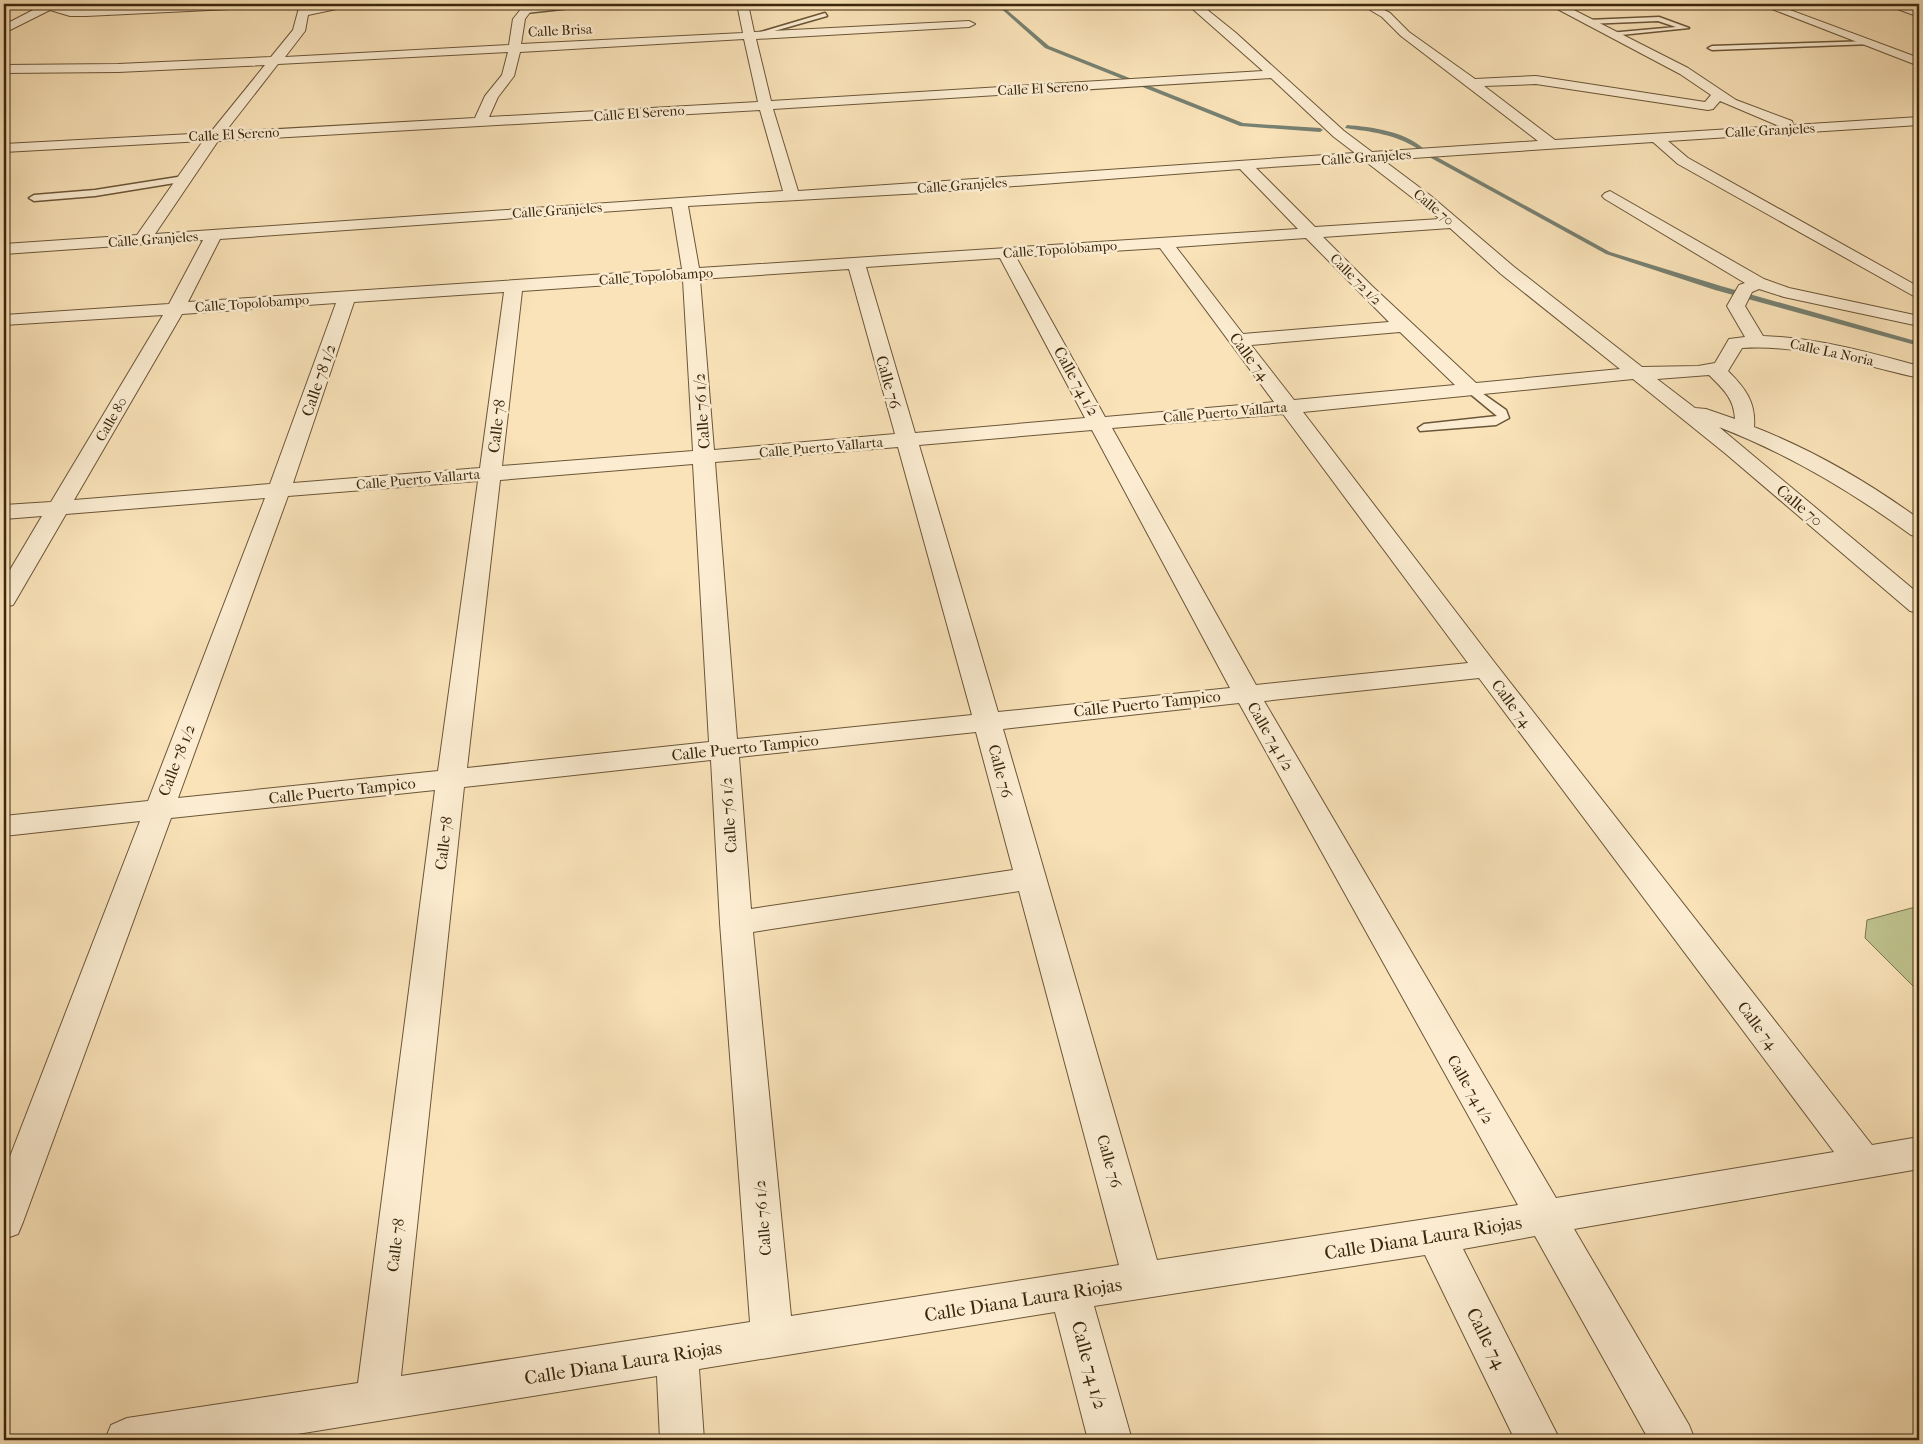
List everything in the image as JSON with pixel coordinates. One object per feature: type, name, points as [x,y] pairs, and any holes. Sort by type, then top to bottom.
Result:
[{"type":"street","points":[[4,5],[16,4]]},
{"type":"street","points":[[4,30],[50,4],[70,13],[86,13],[270,4]]},
{"type":"street","points":[[142,240],[215,135],[299,31],[305,8],[346,4]]},
{"type":"street","points":[[742,4],[752,34],[765,105],[792,195]]},
{"type":"street","name":"Calle 70","points":[[1193,4],[1232,35],[1339,134],[1420,194],[1507,270],[1734,449],[1919,606]]},
{"type":"street","points":[[1365,4],[1386,15],[1405,34],[1434,52],[1470,83],[1551,144]]},
{"type":"street","points":[[1554,4],[1684,71],[1718,95],[1747,111],[1804,128]]},
{"type":"street","points":[[1766,4],[1782,4]]},
{"type":"street","points":[[1766,4],[1919,62]]},
{"type":"street","points":[[1890,4],[1919,14]]},
{"type":"street","points":[[480,121],[492,96],[508,76],[519,19],[528,7]]},
{"type":"street","name":"Calle Brisa","points":[[4,69],[153,67],[969,24]]},
{"type":"street","name":"Calle El Sereno","points":[[4,148],[1273,74]]},
{"type":"street","points":[[1470,83],[1536,80],[1708,106]]},
{"type":"street","points":[[1718,95],[1708,106],[1710,124],[1707,134],[1762,142],[1919,134]]},
{"type":"street","name":"Calle Granjeles","points":[[4,249],[1244,164],[1919,121]]},
{"type":"street","points":[[1656,138],[1683,161],[1919,294]]},
{"type":"street","name":"Calle 72 1/2","points":[[1244,164],[1403,326],[1472,390]]},
{"type":"street","points":[[1610,196],[1751,286],[1919,321]]},
{"type":"street","name":"Calle 76 1/2","points":[[679,202],[691,274],[736,922],[772,1338]]},
{"type":"street","name":"Calle Topolobampo","points":[[4,320],[1308,231],[1454,223]]},
{"type":"street","name":"Calle 80","points":[[4,600],[176,308],[214,235]]},
{"type":"street","name":"Calle 74","points":[[1164,242],[1486,669],[1863,1162]]},
{"type":"street","name":"Calle 74 1/2","points":[[1005,253],[1246,692],[1543,1217]]},
{"type":"street","name":"Calle 76","points":[[856,263],[905,440],[987,721],[1143,1280]]},
{"type":"street","name":"Calle 78","points":[[377,1401],[451,778],[514,285]]},
{"type":"street","points":[[1751,286],[1736,306],[1757,341]]},
{"type":"street","name":"Calle 78 1/2","points":[[4,1222],[279,490],[347,297]]},
{"type":"street","points":[[1238,340],[1403,326]]},
{"type":"street","name":"Calle La Noria","points":[[1714,369],[1722,367],[1736,343],[1784,341],[1813,346],[1919,372]]},
{"type":"street","points":[[1638,373],[1698,372],[1714,369],[1733,388],[1744,404],[1746,413],[1744,428]]},
{"type":"street","name":"Calle Puerto Vallarta","points":[[4,512],[905,440],[1288,407],[1638,373]]},
{"type":"street","name":"Calle 70","points":[[1679,406],[1744,428],[1793,451],[1917,526]]},
{"type":"street","name":"Calle Puerto Tampico","points":[[4,826],[1246,692],[1486,669]]},
{"type":"street","points":[[736,922],[1030,878]]},
{"type":"street","name":"Calle Diana Laura Riojas","points":[[127,1440],[244,1431],[377,1401],[1070,1291],[1436,1236],[1919,1153]]},
{"type":"street","points":[[1543,1217],[1672,1440]]},
{"type":"street","name":"Calle 74","points":[[1436,1236],[1538,1440]]},
{"type":"street","name":"Calle 74 1/2","points":[[1070,1291],[1110,1440]]},
{"type":"street","points":[[677,1354],[682,1440]]},
{"type":"lane","points":[[528,7],[604,4]]},
{"type":"lane","points":[[752,34],[824,15]]},
{"type":"lane","points":[[1587,22],[1659,19],[1686,28],[1611,34]]},
{"type":"lane","points":[[1712,48],[1870,43]]},
{"type":"lane","points":[[34,198],[102,192],[184,179]]},
{"type":"lane","points":[[1424,428],[1496,422],[1503,418],[1502,413],[1472,390]]},
{"type":"green space","points":[[1919,906],[1919,992],[1865,938],[1867,920]]},
{"type":"waterway","points":[[998,4],[1047,47],[1242,125],[1320,130]]},
{"type":"waterway","points":[[1347,127],[1385,132],[1404,139],[1420,148]]},
{"type":"waterway","points":[[1433,157],[1608,253],[1718,288],[1919,344]]}]
